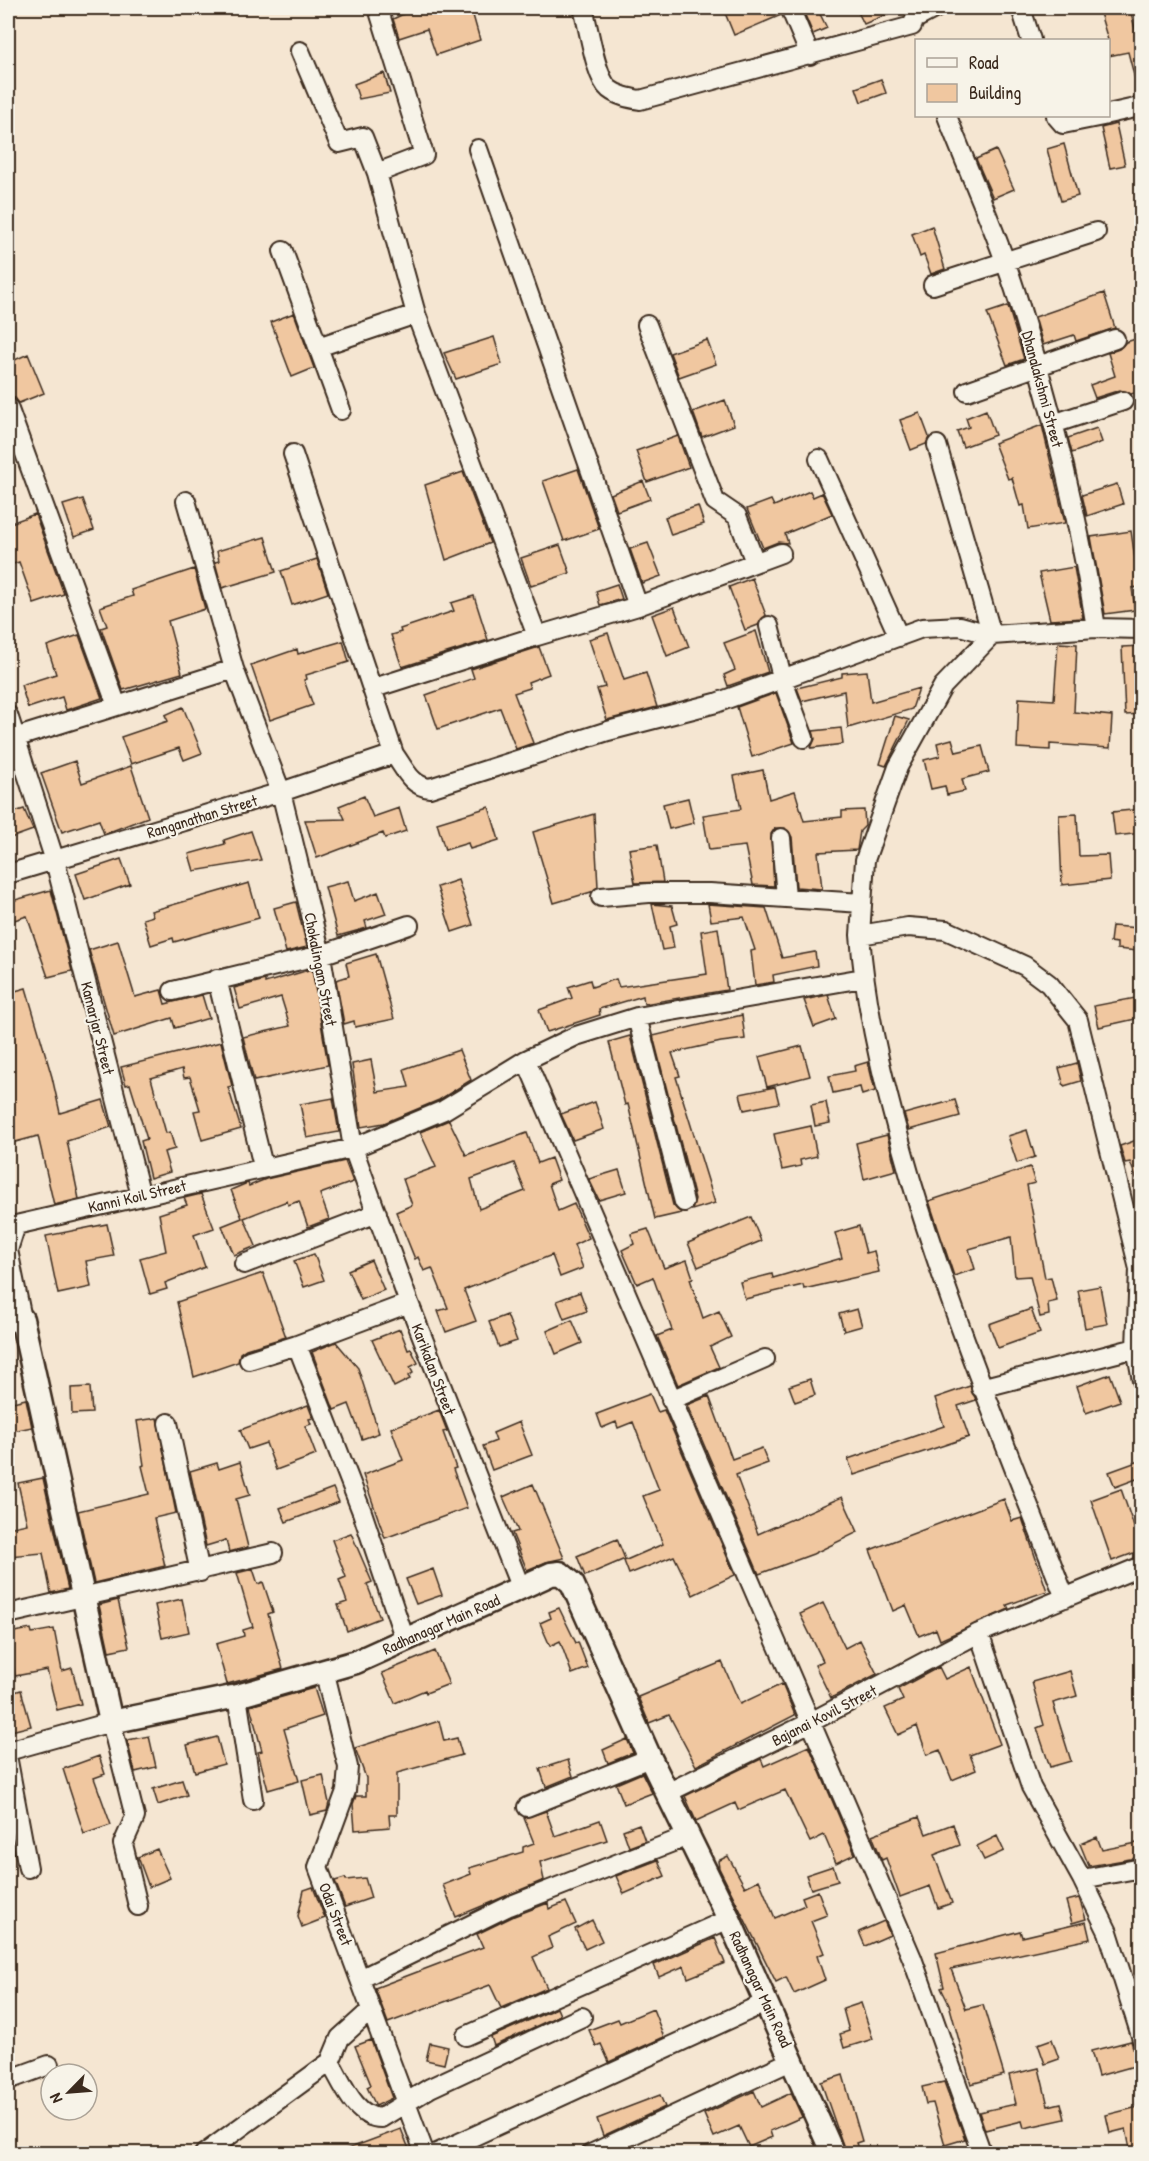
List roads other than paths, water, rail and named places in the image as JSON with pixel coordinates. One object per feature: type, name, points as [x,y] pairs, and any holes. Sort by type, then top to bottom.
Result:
[{"type":"street","points":[[377,173],[424,156],[378,8]]},
{"type":"street","points":[[583,8],[600,76],[607,87],[627,98],[640,100],[810,55],[915,33],[915,19],[936,8]]},
{"type":"street","points":[[790,8],[810,55]]},
{"type":"street","points":[[1021,8],[1031,39]]},
{"type":"street","points":[[300,51],[339,143],[363,137],[377,173],[416,314],[537,636]]},
{"type":"street","points":[[1110,114],[1135,108]]},
{"type":"street","name":"Dhanalakshmi Street","points":[[947,117],[1019,301],[1053,424],[1087,572],[1096,628]]},
{"type":"street","points":[[1057,117],[1063,124],[1097,117]]},
{"type":"street","points":[[478,149],[638,606]]},
{"type":"street","points":[[933,285],[1096,232]]},
{"type":"street","points":[[283,251],[341,410]]},
{"type":"street","points":[[318,347],[416,314]]},
{"type":"street","points":[[648,325],[715,501],[737,516],[755,562]]},
{"type":"street","points":[[968,391],[1036,365],[1115,339]]},
{"type":"street","points":[[1053,424],[1123,401]]},
{"type":"street","points":[[8,407],[117,706]]},
{"type":"street","points":[[937,445],[992,634]]},
{"type":"street","points":[[293,454],[374,687],[394,754],[414,782],[430,788],[608,731],[716,704],[922,628],[960,626],[992,634],[1096,628],[1142,629]]},
{"type":"street","points":[[819,459],[899,637]]},
{"type":"street","name":"Chokalingam Street","points":[[186,501],[234,669],[281,792],[321,955],[352,1148]]},
{"type":"street","points":[[374,687],[638,606],[782,553]]},
{"type":"street","points":[[769,626],[783,681],[804,738]]},
{"type":"street","points":[[992,634],[943,686],[898,766],[865,860],[860,935],[863,978],[893,1117],[940,1276],[981,1388],[1065,1598]]},
{"type":"street","points":[[11,738],[234,669]]},
{"type":"street","name":"Kamarjar Street","points":[[8,715],[11,738],[55,861],[141,1196]]},
{"type":"street","name":"Ranganathan Street","points":[[8,874],[281,792],[394,754]]},
{"type":"street","points":[[781,838],[786,897]]},
{"type":"street","points":[[602,897],[690,893],[862,903]]},
{"type":"street","points":[[173,991],[321,955],[408,925]]},
{"type":"street","points":[[860,935],[908,927],[946,930],[1025,966],[1049,984],[1078,1020],[1140,1269],[1136,1348],[1142,1380]]},
{"type":"street","name":"Kanni Koil Street","points":[[15,1319],[8,1250],[16,1225],[263,1166],[352,1148],[444,1110],[526,1060],[576,1035],[637,1017],[863,978]]},
{"type":"street","points":[[217,979],[263,1166]]},
{"type":"street","points":[[637,1017],[684,1202]]},
{"type":"street","points":[[526,1060],[809,1723],[912,1958],[982,2154]]},
{"type":"street","name":"Karikalan Street","points":[[352,1148],[409,1303],[521,1589]]},
{"type":"street","points":[[244,1264],[377,1213]]},
{"type":"street","points":[[249,1360],[297,1345],[409,1303]]},
{"type":"street","points":[[15,1319],[84,1597],[111,1722],[135,1817],[123,1844],[138,1906]]},
{"type":"street","points":[[297,1345],[362,1512],[405,1640]]},
{"type":"street","points":[[981,1388],[1136,1348]]},
{"type":"street","points":[[671,1400],[765,1359]]},
{"type":"street","points":[[168,1423],[200,1572]]},
{"type":"street","points":[[8,1614],[200,1572],[273,1553]]},
{"type":"street","name":"Bajanai Kovil Street","points":[[667,1793],[809,1723],[979,1633],[1142,1566]]},
{"type":"street","name":"Radhanagar Main Road","points":[[111,1722],[237,1696],[356,1662],[551,1574],[560,1573],[572,1583],[650,1758],[729,1918],[794,2060],[833,2154]]},
{"type":"street","points":[[979,1633],[1031,1787],[1082,1879],[1108,1932],[1142,2039]]},
{"type":"street","name":"Odai Street","points":[[324,1670],[348,1767],[346,1791],[318,1867],[424,2154]]},
{"type":"street","points":[[237,1696],[253,1800]]},
{"type":"street","points":[[8,1751],[111,1722]]},
{"type":"street","points":[[527,1807],[650,1758]]},
{"type":"street","points":[[8,1761],[28,1868]]},
{"type":"street","points":[[360,1979],[509,1906],[688,1836]]},
{"type":"street","points":[[1082,1879],[1142,1868]]},
{"type":"street","points":[[466,2036],[729,1918]]},
{"type":"street","points":[[435,2154],[767,2002]]},
{"type":"street","points":[[204,2154],[330,2062],[340,2038],[371,2010]]},
{"type":"street","points":[[330,2062],[365,2115],[381,2118],[430,2088],[582,2017]]},
{"type":"street","points":[[591,2154],[794,2060]]},
{"type":"street","points":[[8,2080],[39,2069]]}]
